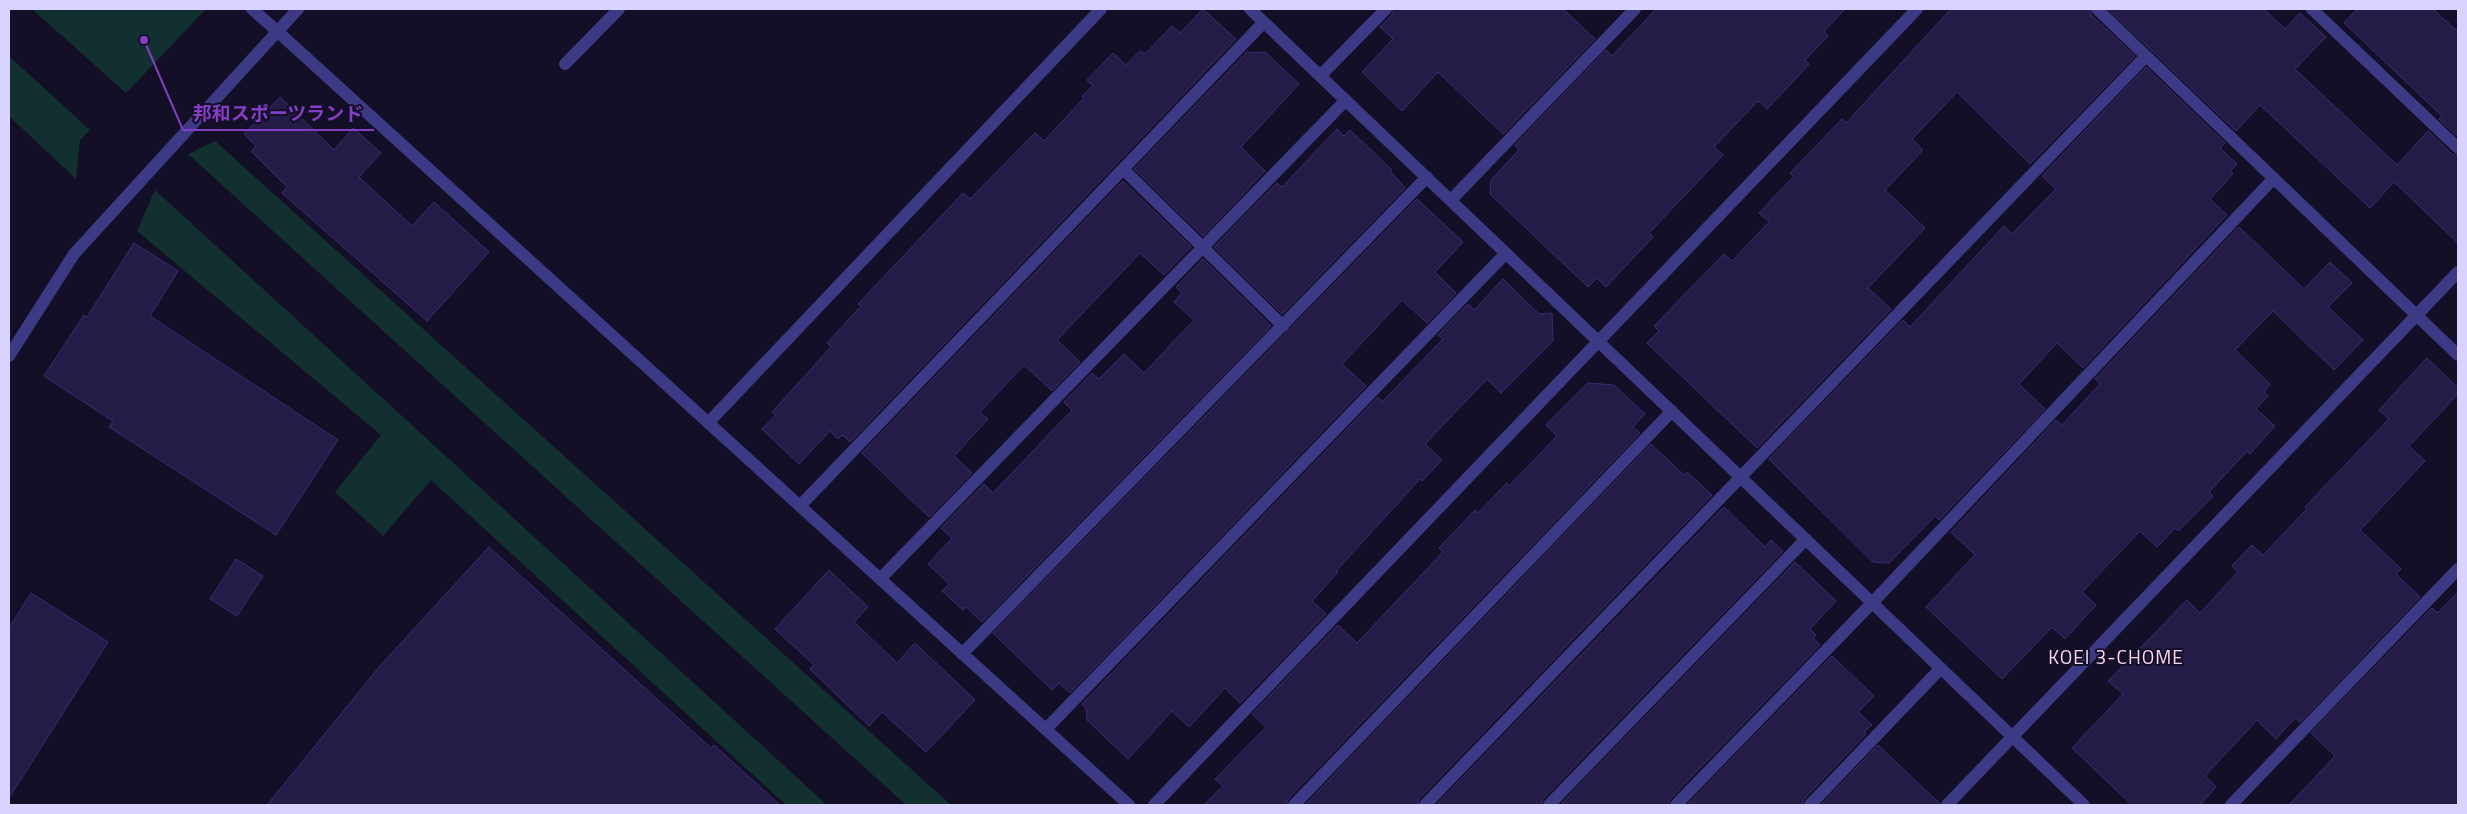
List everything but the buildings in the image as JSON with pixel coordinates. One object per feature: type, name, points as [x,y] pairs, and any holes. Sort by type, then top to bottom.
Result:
[{"type":"street","points":[[252,9],[1129,805]]},
{"type":"street","points":[[9,356],[74,254],[298,9]]},
{"type":"street","points":[[565,64],[619,9]]},
{"type":"street","points":[[708,422],[1101,9]]},
{"type":"street","points":[[1250,9],[2084,805]]},
{"type":"street","points":[[1320,76],[1386,9]]},
{"type":"street","points":[[1451,200],[1635,9]]},
{"type":"street","points":[[1154,805],[1917,9]]},
{"type":"street","points":[[2097,9],[2458,355]]},
{"type":"street","points":[[2312,9],[2458,148]]},
{"type":"street","points":[[800,506],[1264,22]]},
{"type":"street","points":[[1425,805],[2146,56]]},
{"type":"street","points":[[880,579],[1346,100]]},
{"type":"street","points":[[1123,169],[1283,326]]},
{"type":"street","points":[[962,654],[1427,177]]},
{"type":"street","points":[[1676,805],[1872,603],[2274,178]]},
{"type":"street","points":[[1046,729],[1506,253]]},
{"type":"street","points":[[1947,805],[2458,272]]},
{"type":"street","points":[[1294,805],[1672,411]]},
{"type":"street","points":[[1549,805],[1806,539]]},
{"type":"street","points":[[2231,805],[2458,569]]},
{"type":"street","points":[[1810,805],[1941,668]]},
{"type":"green space","points":[[32,9],[206,9],[126,93]]},
{"type":"green space","points":[[9,56],[90,130],[80,140],[76,179],[9,116]]},
{"type":"green space","points":[[215,141],[951,805],[906,805],[188,154]]},
{"type":"green space","points":[[155,190],[827,805],[786,805],[431,480],[383,536],[335,492],[381,435],[137,231]]},
{"type":"place","name":"邦和スポーツランド","points":[[144,40]]},
{"type":"district","name":"KOEI 3-CHOME","points":[[2116,656]]}]
